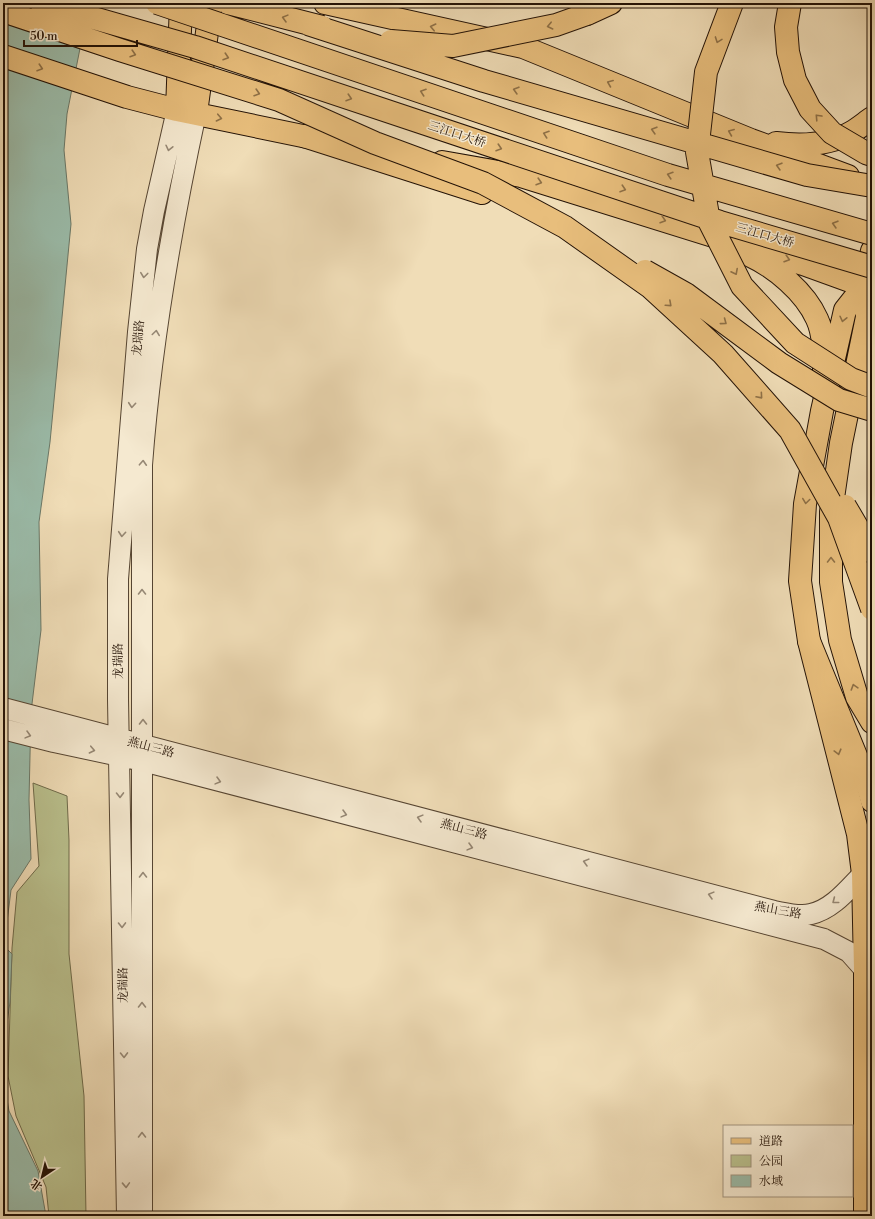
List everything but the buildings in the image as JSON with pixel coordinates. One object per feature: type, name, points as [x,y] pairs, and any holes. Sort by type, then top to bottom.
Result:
[{"type":"main road","name":"三江口大桥","points":[[41,3],[195,47],[720,222],[872,267]]},
{"type":"main road","points":[[157,3],[668,175],[872,234]]},
{"type":"main road","points":[[181,3],[187,112]]},
{"type":"main road","points":[[187,112],[211,3]]},
{"type":"main road","points":[[228,3],[308,24],[484,80],[792,170],[872,186]]},
{"type":"main road","points":[[325,3],[523,47],[751,140],[872,186]]},
{"type":"main road","points":[[308,24],[398,42],[453,46],[556,25],[587,14],[611,3]]},
{"type":"main road","points":[[732,3],[706,72],[697,152],[709,221],[742,286],[795,343],[851,379],[872,387]]},
{"type":"main road","points":[[790,3],[786,26],[788,52],[795,80],[810,109],[832,133],[872,155]]},
{"type":"main road","points":[[3,11],[120,50],[279,100],[375,143],[483,183],[565,227],[650,287],[723,354],[790,430],[850,512],[872,552]]},
{"type":"main road","points":[[3,56],[127,97],[187,112],[304,136],[521,176],[803,264],[868,288]]},
{"type":"main road","points":[[751,140],[794,145],[824,142],[852,133],[872,118]]},
{"type":"main road","points":[[304,136],[480,192],[596,243],[686,294],[779,363],[839,400],[872,410]]},
{"type":"main road","points":[[687,228],[751,256],[781,275],[800,292],[817,319],[824,348],[825,377],[822,411]]},
{"type":"main road","points":[[872,251],[867,317],[841,444],[831,512],[831,582],[840,640],[857,697],[872,722]]},
{"type":"main road","points":[[865,1216],[865,970],[863,874],[858,834],[809,640],[800,581],[805,504],[822,411],[845,310],[868,288]]},
{"type":"main road","points":[[846,421],[865,378],[872,369]]},
{"type":"main road","points":[[790,430],[839,518],[872,609]]},
{"type":"main road","points":[[817,439],[841,444]]},
{"type":"main road","points":[[809,640],[866,780],[872,801]]},
{"type":"street","name":"龙瑞路","points":[[127,1216],[118,700],[118,579],[138,332],[147,249],[154,211],[187,112]]},
{"type":"street","name":"龙瑞路","points":[[142,1216],[143,753],[141,496],[144,441],[154,348],[164,279],[181,182],[187,112]]},
{"type":"street","name":"燕山三路","points":[[3,708],[54,722],[119,747],[793,915],[810,915],[824,910],[838,900],[863,874]]},
{"type":"street","name":"燕山三路","points":[[3,729],[54,742],[119,747]]},
{"type":"street","name":"燕山三路","points":[[143,753],[824,939],[849,952],[865,970]]},
{"type":"green space","points":[[33,783],[67,796],[69,840],[69,954],[84,1096],[86,1216],[49,1216],[46,1187],[16,1116],[8,1076],[12,948],[17,892],[39,866]]},
{"type":"water","points":[[4,3],[89,3],[67,114],[64,150],[71,224],[50,442],[39,522],[41,630],[31,712],[29,800],[31,859],[11,890],[4,946],[12,954],[10,1002],[3,1051]]},
{"type":"water","points":[[3,1076],[9,1111],[38,1171],[46,1216],[3,1216]]}]
